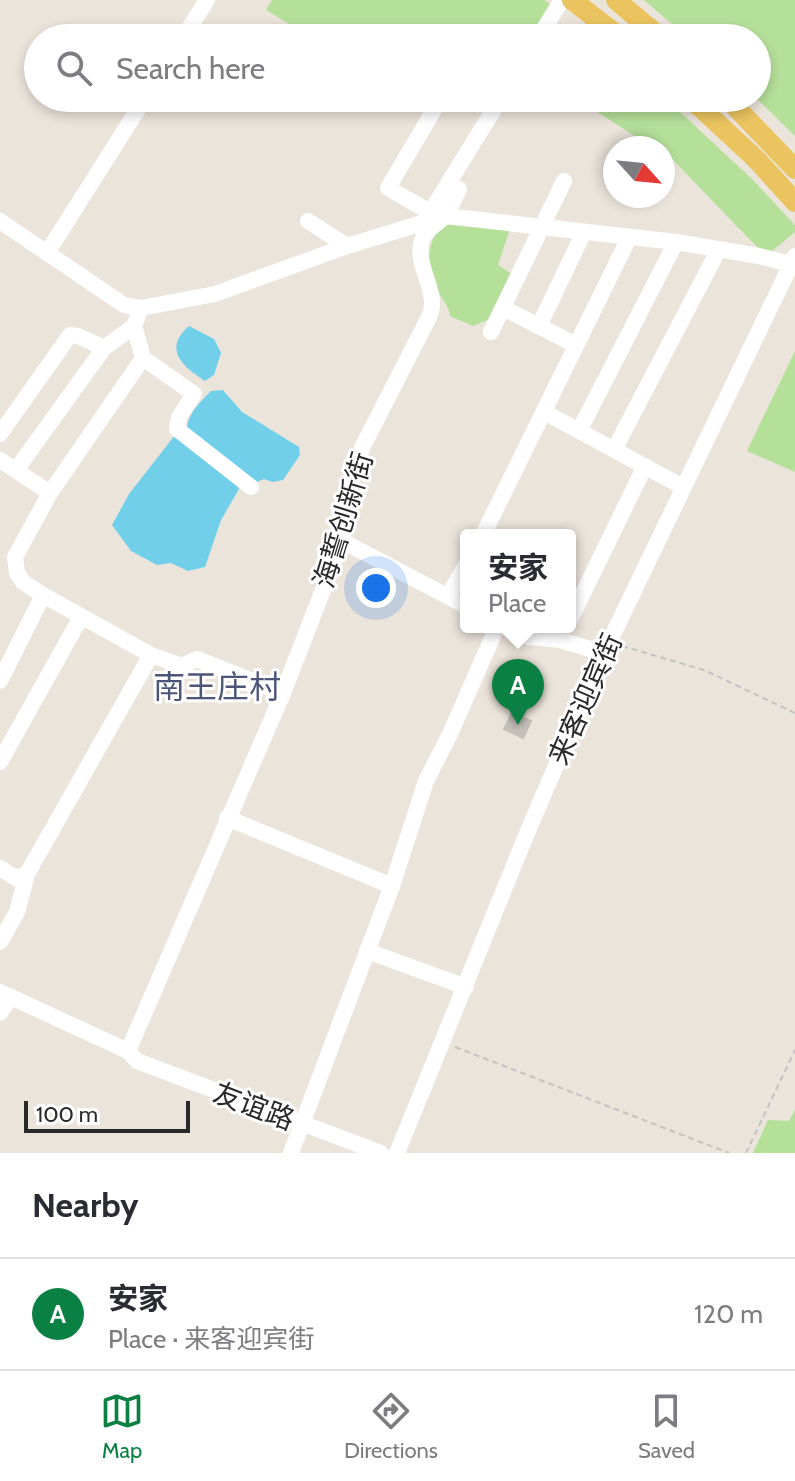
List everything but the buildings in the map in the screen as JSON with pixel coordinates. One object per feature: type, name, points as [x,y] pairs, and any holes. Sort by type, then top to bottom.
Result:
[{"type":"main road","points":[[572,0],[603,24]]},
{"type":"main road","points":[[616,0],[644,24]]},
{"type":"main road","points":[[705,112],[756,159],[795,202]]},
{"type":"main road","points":[[740,112],[795,169]]},
{"type":"street","points":[[192,24],[207,0]]},
{"type":"street","points":[[547,24],[562,0]]},
{"type":"street","points":[[47,253],[136,112]]},
{"type":"street","points":[[433,112],[388,188],[433,217]]},
{"type":"street","points":[[421,254],[422,241],[433,217],[493,112]]},
{"type":"street","points":[[491,332],[564,181]]},
{"type":"street","points":[[433,217],[459,189]]},
{"type":"street","points":[[0,221],[124,305],[141,308],[215,294],[433,217],[676,242],[793,260]]},
{"type":"street","points":[[308,221],[347,246]]},
{"type":"street","points":[[539,326],[584,232]]},
{"type":"street","points":[[386,234],[402,238],[421,254]]},
{"type":"street","points":[[486,529],[629,238]]},
{"type":"street","points":[[579,431],[676,242]]},
{"type":"street","points":[[614,450],[719,249]]},
{"type":"street","name":"海誓创新街","points":[[128,1051],[283,693],[342,541],[352,473],[434,305],[421,254]]},
{"type":"street","name":"来客迎宾街","points":[[397,1153],[525,838],[607,647],[793,260]]},
{"type":"street","points":[[16,470],[104,348],[134,326],[141,308]]},
{"type":"street","points":[[503,308],[576,345]]},
{"type":"street","points":[[134,326],[143,358],[194,394],[179,417],[177,429],[251,487]]},
{"type":"street","points":[[0,434],[70,335],[104,348]]},
{"type":"street","points":[[143,358],[50,493],[15,557],[17,573],[23,582],[43,595],[151,655],[182,666],[197,659],[283,693]]},
{"type":"street","points":[[544,412],[683,487]]},
{"type":"street","points":[[0,460],[50,493]]},
{"type":"street","points":[[576,608],[645,466]]},
{"type":"street","points":[[342,541],[460,603]]},
{"type":"street","points":[[448,596],[460,575]]},
{"type":"street","points":[[0,681],[43,595]]},
{"type":"street","points":[[0,762],[81,617]]},
{"type":"street","points":[[291,1153],[392,886],[426,781],[494,633]]},
{"type":"street","points":[[519,633],[529,637],[563,634],[607,647]]},
{"type":"street","points":[[0,942],[17,912],[27,874],[151,655]]},
{"type":"street","points":[[227,818],[392,886]]},
{"type":"street","points":[[0,868],[16,878],[27,874]]},
{"type":"street","points":[[367,951],[466,987]]},
{"type":"street","points":[[0,1013],[5,994]]},
{"type":"street","name":"友谊路","points":[[5,994],[128,1051],[137,1061],[381,1153]]},
{"type":"path","points":[[607,647],[704,670],[795,713]]},
{"type":"path","points":[[443,1042],[729,1153]]},
{"type":"path","points":[[746,1153],[795,1050]]},
{"type":"green space","points":[[272,0],[544,0],[551,5],[539,24],[289,24],[266,10]]},
{"type":"green space","points":[[644,0],[795,0],[795,136],[770,112],[771,24],[672,24]]},
{"type":"green space","points":[[597,112],[680,112],[752,179],[795,225],[795,232],[771,252],[758,248],[675,162],[675,136],[635,136]]},
{"type":"green space","points":[[446,224],[510,229],[498,265],[512,274],[490,319],[473,326],[450,316],[432,275],[431,247],[434,238]]},
{"type":"green space","points":[[795,351],[795,472],[747,451]]},
{"type":"green space","points":[[795,1110],[795,1153],[753,1153],[768,1120],[789,1121]]},
{"type":"water","points":[[189,326],[214,339],[221,353],[214,375],[205,381],[183,364],[176,350],[181,334]]},
{"type":"water","points":[[223,390],[242,412],[299,447],[300,455],[283,480],[273,482],[264,479],[257,482],[187,428],[192,412],[203,399],[211,391]]},
{"type":"water","points":[[175,435],[232,475],[239,489],[221,520],[205,567],[188,571],[171,563],[157,565],[131,551],[112,525],[129,494]]},
{"type":"place","name":"安家","points":[[518,725]]},
{"type":"district","name":"南王庄村","points":[[217,686]]}]
